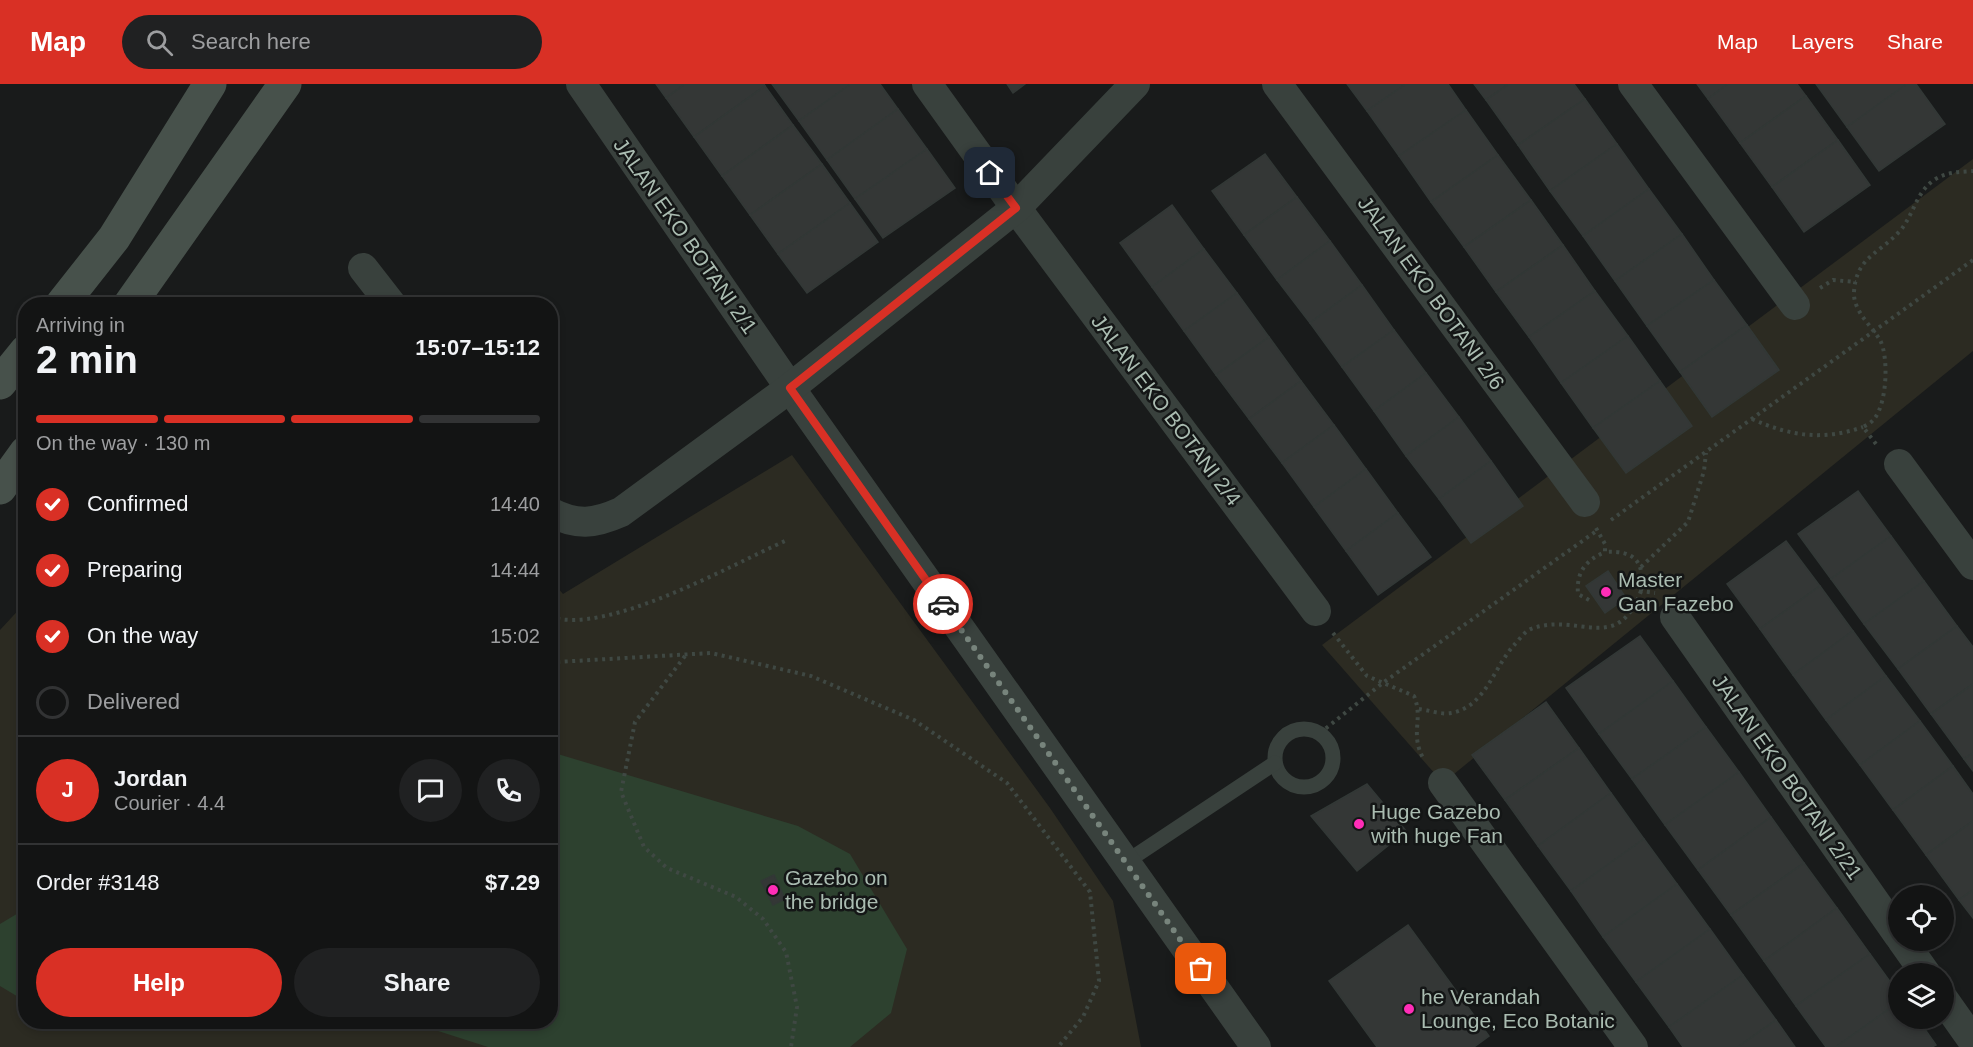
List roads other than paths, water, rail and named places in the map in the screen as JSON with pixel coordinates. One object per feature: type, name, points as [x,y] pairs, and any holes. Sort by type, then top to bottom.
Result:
[{"type":"main road","points":[[68,297],[114,238],[210,84]]},
{"type":"main road","points":[[135,297],[285,84]]},
{"type":"main road","points":[[0,383],[18,361]]},
{"type":"main road","points":[[0,488],[18,463]]},
{"type":"street","name":"JALAN EKO BOTANI 2/1","points":[[581,84],[790,388],[1256,1047]]},
{"type":"street","points":[[927,84],[1016,208]]},
{"type":"street","points":[[558,515],[574,522],[598,522],[621,512],[790,388],[1016,208],[1135,84]]},
{"type":"street","name":"JALAN EKO BOTANI 2/6","points":[[1277,84],[1585,502]]},
{"type":"street","points":[[1633,84],[1795,305]]},
{"type":"street","name":"JALAN EKO BOTANI 2/4","points":[[1016,208],[1316,611]]},
{"type":"street","points":[[363,268],[386,297]]},
{"type":"street","points":[[1899,464],[1973,565]]},
{"type":"street","name":"JALAN EKO BOTANI 2/21","points":[[1675,617],[1888,920]]},
{"type":"street","points":[[1443,783],[1633,1047]]},
{"type":"street","points":[[1954,1014],[1973,1041]]},
{"type":"lane","points":[[1301,728],[1320,733],[1332,747],[1333,766],[1321,782],[1312,786],[1293,785],[1278,773],[1275,764],[1275,754],[1283,736],[1301,728]]},
{"type":"lane","points":[[1125,862],[1275,764]]},
{"type":"place","name":"Master Gan Fazebo","points":[[1606,592]]},
{"type":"place","name":"Huge Gazebo with huge Fan","points":[[1359,824]]},
{"type":"place","name":"Gazebo on the bridge","points":[[773,890]]},
{"type":"place","name":"he Verandah Lounge, Eco Botanic","points":[[1409,1009]]}]
